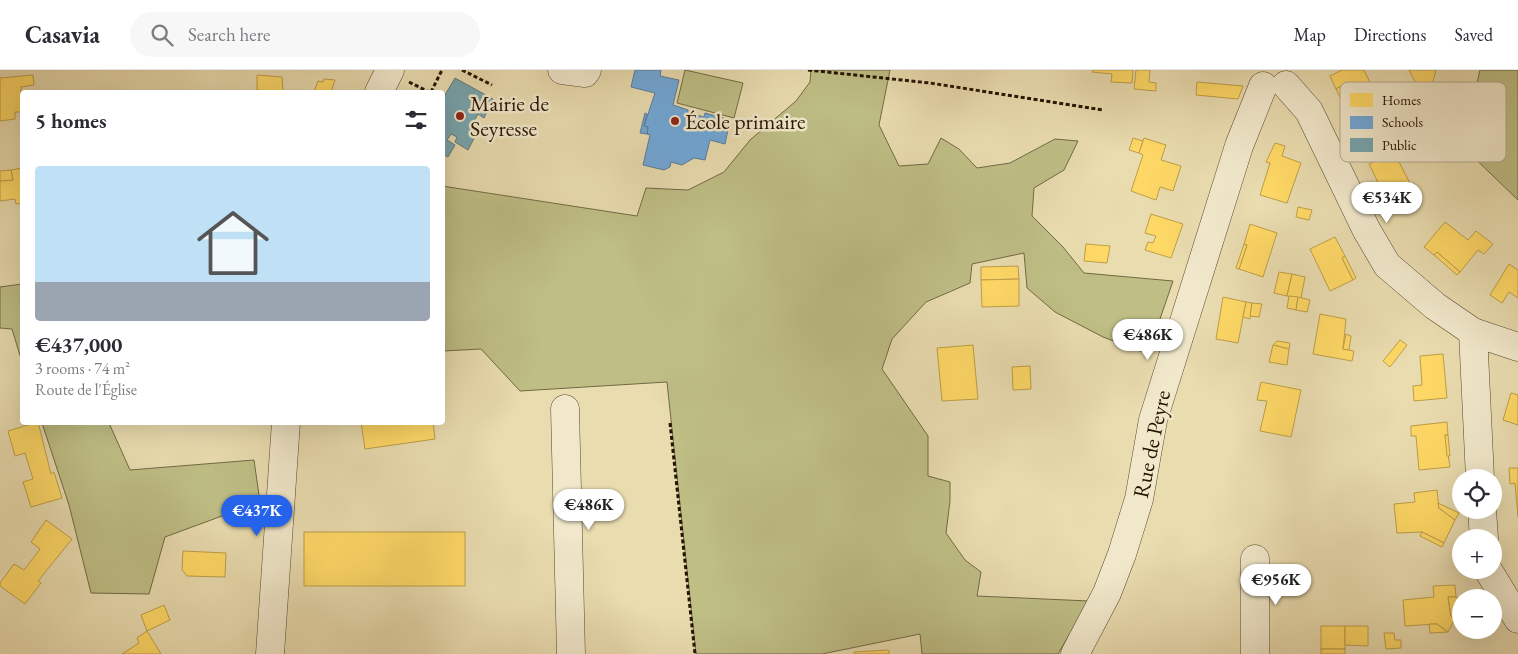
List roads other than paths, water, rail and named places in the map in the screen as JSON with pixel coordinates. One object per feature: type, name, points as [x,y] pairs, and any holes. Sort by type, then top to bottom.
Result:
[{"type":"street","points":[[380,90],[390,70]]},
{"type":"street","points":[[562,70],[585,73],[587,70]]},
{"type":"street","points":[[1275,78],[1309,111],[1366,229],[1387,265],[1435,306],[1473,332],[1518,346]]},
{"type":"street","name":"Rue de Peyre","points":[[1075,654],[1107,593],[1140,499],[1152,420],[1239,146],[1275,78]]},
{"type":"street","points":[[1473,332],[1480,469]]},
{"type":"street","points":[[565,409],[571,654]]},
{"type":"street","points":[[270,654],[286,425]]},
{"type":"street","points":[[1255,559],[1255,654]]},
{"type":"street","points":[[1494,579],[1518,619]]},
{"type":"place","name":"Mairie de Seyresse","points":[[460,116]]},
{"type":"place","name":"École primaire","points":[[675,121]]}]
